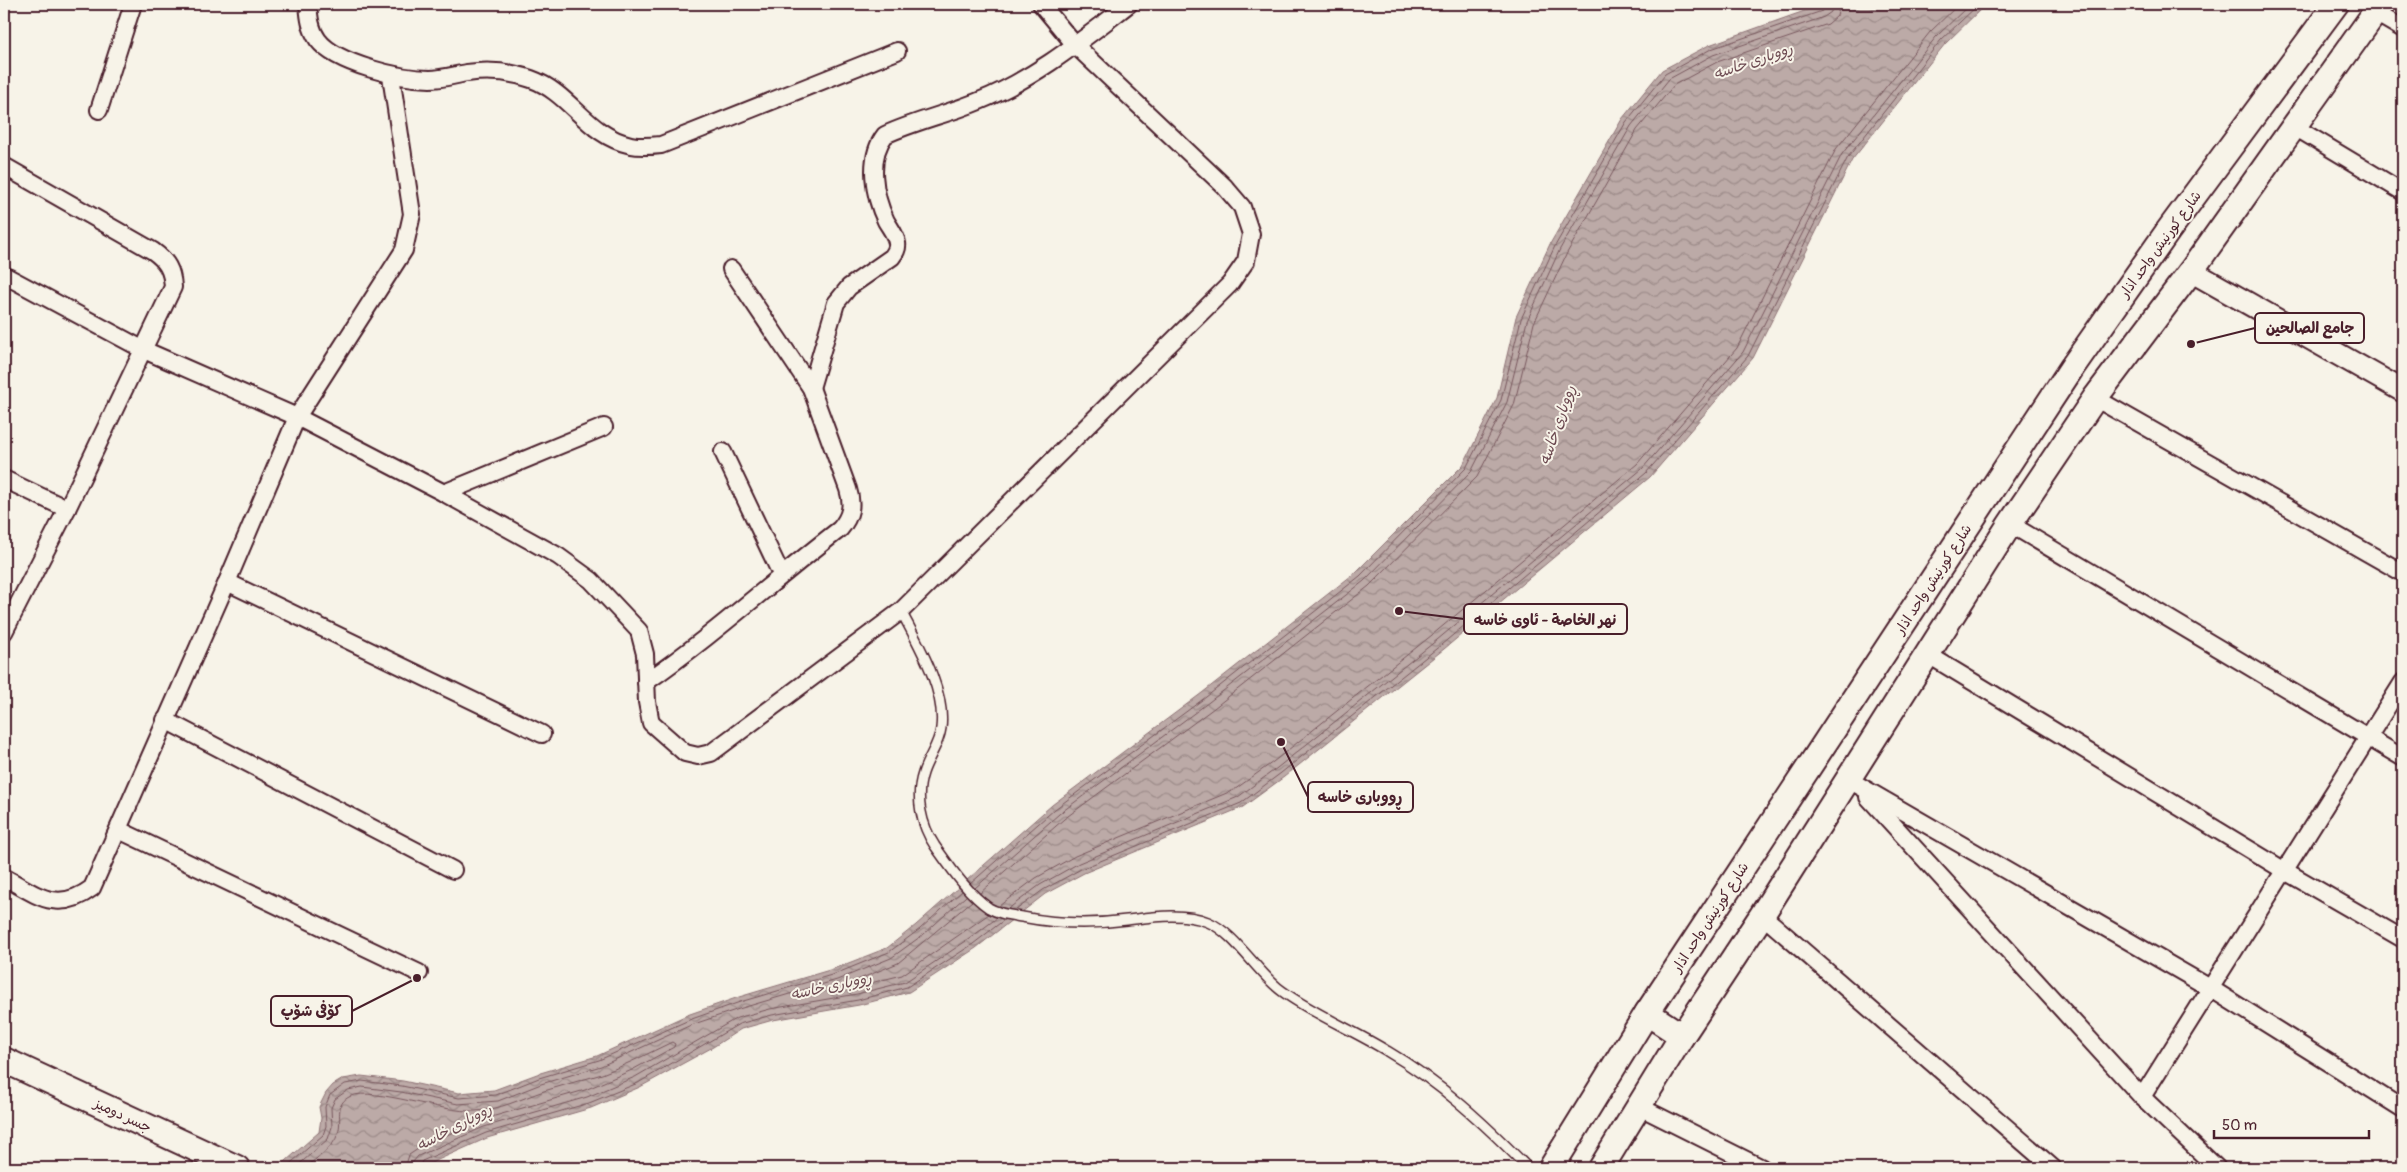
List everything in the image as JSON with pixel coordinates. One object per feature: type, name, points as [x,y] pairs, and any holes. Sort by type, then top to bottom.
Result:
[{"type":"main road","name":"شارع كورنيش واحد اذار","points":[[1551,1168],[1647,1013],[2073,366],[2168,231],[2336,4]]},
{"type":"main road","points":[[1601,1168],[1682,1036],[1853,782],[1926,654],[2010,524],[2095,398],[2192,271],[2378,8]]},
{"type":"main road","points":[[1647,1013],[1682,1036]]},
{"type":"main road","name":"جسر دوميز","points":[[6,1060],[236,1168]]},
{"type":"street","points":[[99,110],[133,4]]},
{"type":"street","points":[[308,4],[310,23],[318,40],[332,52],[391,76],[431,79],[470,72],[502,72],[532,80],[560,96],[604,136],[632,146],[661,145],[897,50]]},
{"type":"street","points":[[4,275],[144,350],[297,417],[444,493],[558,556],[591,580],[639,631],[645,654],[650,723],[685,752],[698,756],[711,753],[901,611],[1230,284],[1246,261],[1250,234],[1242,207],[1224,186],[1075,45],[1041,4]]},
{"type":"street","points":[[811,388],[836,303],[849,287],[892,257],[896,251],[895,237],[880,208],[876,191],[875,156],[878,145],[885,135],[980,101],[1012,85],[1075,45],[1129,4]]},
{"type":"street","points":[[2378,8],[2403,29]]},
{"type":"street","points":[[4,877],[43,898],[60,902],[78,899],[92,888],[227,582],[297,417],[404,250],[412,214],[391,76]]},
{"type":"street","points":[[2293,126],[2403,192]]},
{"type":"street","points":[[4,166],[165,260],[172,272],[173,287],[67,509],[4,632]]},
{"type":"street","points":[[646,682],[678,660],[781,574],[840,529],[847,520],[851,510],[848,488],[811,388],[731,269]]},
{"type":"street","points":[[2192,271],[2403,391]]},
{"type":"street","points":[[2095,398],[2403,573]]},
{"type":"street","points":[[444,493],[604,427]]},
{"type":"street","points":[[723,452],[781,574]]},
{"type":"street","points":[[4,480],[67,509]]},
{"type":"street","points":[[2010,524],[2403,758]]},
{"type":"street","points":[[227,582],[542,734]]},
{"type":"street","points":[[1926,654],[2285,871],[2403,938]]},
{"type":"street","points":[[2142,1097],[2403,682]]},
{"type":"street","points":[[165,720],[454,870]]},
{"type":"street","points":[[1853,782],[2210,988],[2403,1109]]},
{"type":"street","points":[[1853,782],[2142,1097],[2217,1168]]},
{"type":"street","points":[[119,830],[419,973]]},
{"type":"street","points":[[1762,915],[2053,1168]]},
{"type":"street","points":[[1640,1107],[1762,1168]]},
{"type":"lane","points":[[901,611],[931,668],[942,727],[936,750],[923,773],[919,804],[924,827],[935,846],[975,897],[990,908],[1006,915],[1043,922],[1076,925],[1186,916],[1210,923],[1228,937],[1281,990],[1321,1015],[1389,1051],[1454,1098],[1490,1129],[1528,1168]]},
{"type":"water","points":[[1824,4],[1986,4],[1945,44],[1852,160],[1753,358],[1650,477],[1444,649],[1284,777],[1243,807],[1084,873],[1045,894],[976,948],[909,992],[859,1005],[773,1020],[741,1029],[713,1047],[640,1087],[591,1108],[487,1138],[420,1168],[278,1168],[319,1132],[321,1118],[319,1107],[326,1093],[333,1085],[343,1079],[361,1076],[403,1081],[459,1093],[494,1090],[537,1074],[597,1056],[687,1015],[739,997],[833,969],[887,948],[916,925],[1052,805],[1202,693],[1356,572],[1463,465],[1497,398],[1516,317],[1550,244],[1622,119],[1662,70],[1709,45]]},
{"type":"place","name":"جامع الصالحين","points":[[2191,344]]},
{"type":"place","name":"نهر الخاصة - ئاوی خاسە","points":[[1399,611]]},
{"type":"place","name":"ڕووباری خاسە","points":[[1281,742]]},
{"type":"place","name":"کۆفی شۆپ","points":[[417,978]]}]
